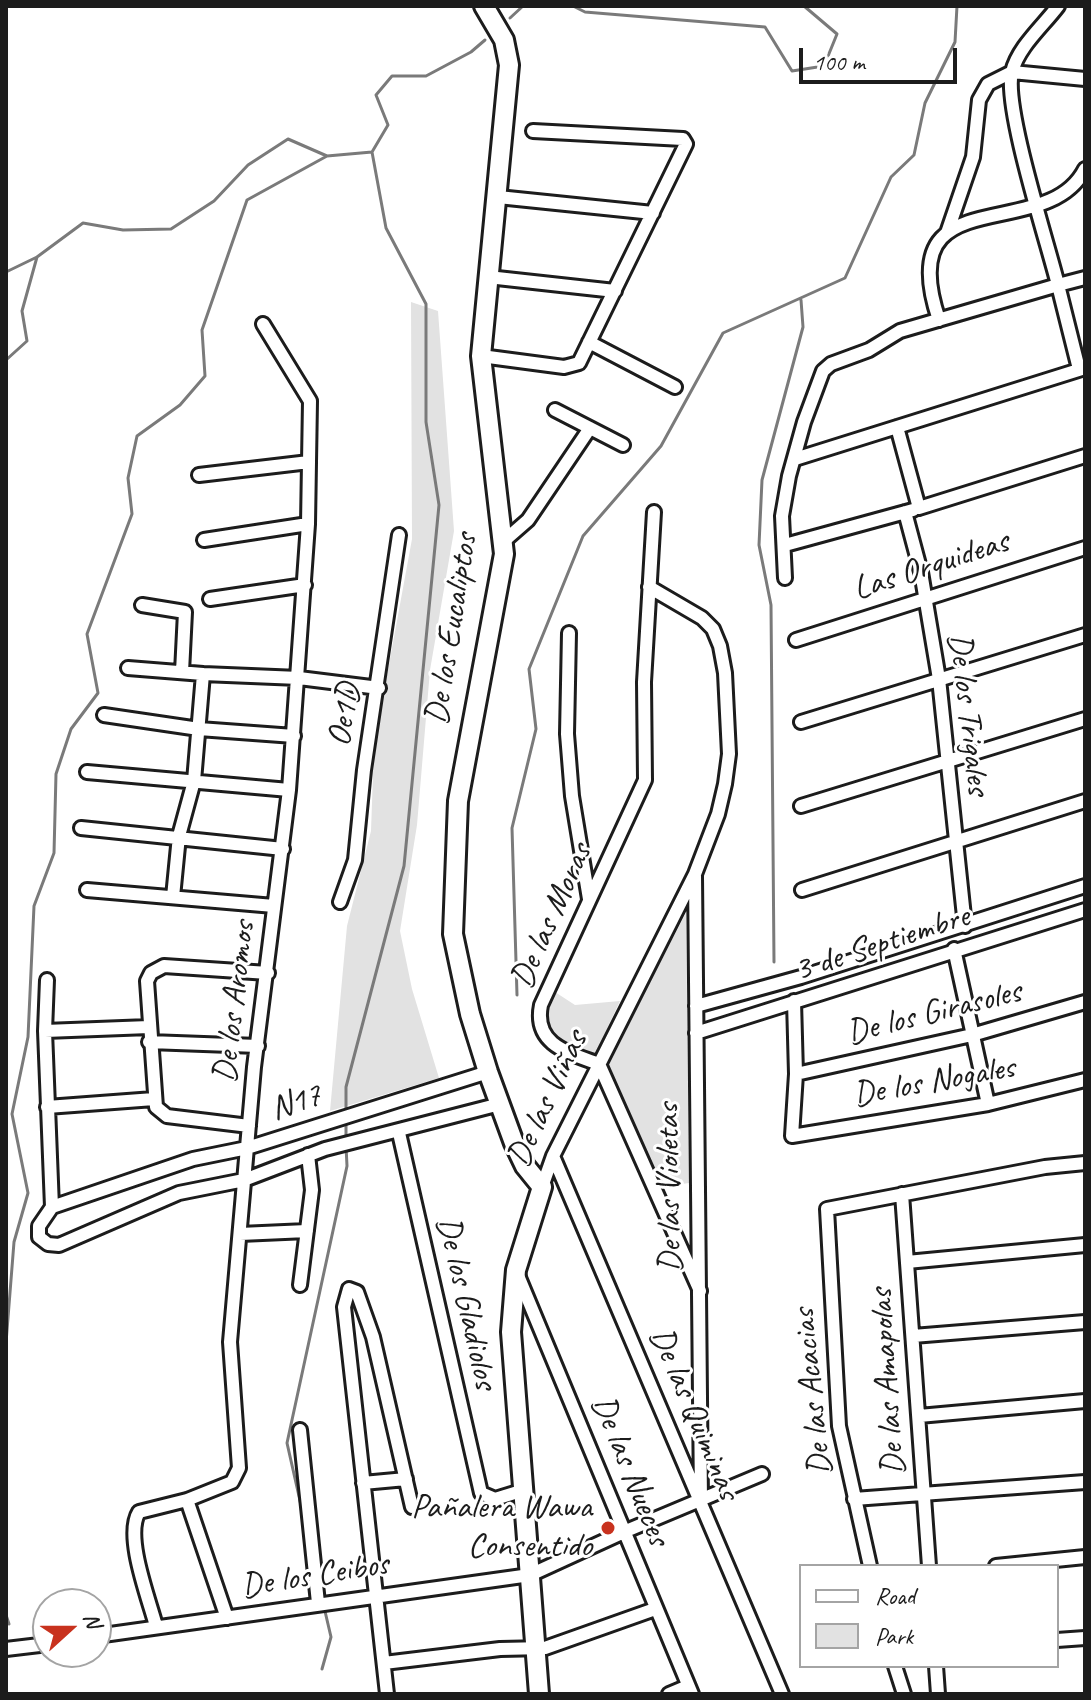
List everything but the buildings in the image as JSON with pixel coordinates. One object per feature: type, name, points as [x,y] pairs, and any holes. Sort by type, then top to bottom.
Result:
[{"type":"street","points":[[795,459],[1082,369],[1013,109],[1012,72],[1024,49],[1058,6]]},
{"type":"street","name":"De los Eucaliptos","points":[[491,11],[504,40],[509,65],[481,356],[504,541],[456,816],[453,934],[470,1014],[488,1072],[525,1166],[542,1187]]},
{"type":"street","points":[[947,233],[973,157],[979,100],[988,84],[1012,72],[1085,79]]},
{"type":"street","points":[[481,356],[573,366],[581,361],[686,144],[683,139],[533,131]]},
{"type":"street","points":[[939,320],[929,266],[934,243],[947,233],[1068,192],[1085,169]]},
{"type":"street","points":[[498,197],[653,213]]},
{"type":"street","points":[[488,277],[615,291]]},
{"type":"street","points":[[785,578],[782,516],[804,422],[823,371],[831,364],[869,350],[900,331],[1085,278]]},
{"type":"street","name":"De los Aromos","points":[[156,1626],[134,1540],[133,1521],[139,1512],[187,1500],[232,1482],[239,1468],[230,1342],[249,1126],[289,790],[308,524],[310,401],[263,324]]},
{"type":"street","points":[[589,342],[675,387]]},
{"type":"street","points":[[555,410],[623,445]]},
{"type":"street","points":[[897,427],[919,508]]},
{"type":"street","points":[[504,541],[528,520],[590,428]]},
{"type":"street","points":[[785,545],[919,508],[1085,456]]},
{"type":"street","points":[[199,475],[309,462]]},
{"type":"street","name":"De las Moras","points":[[599,1064],[553,1047],[541,1030],[538,1017],[645,780],[644,682],[654,512]]},
{"type":"street","name":"De los Trigales","points":[[905,512],[939,679],[965,926]]},
{"type":"street","points":[[204,540],[308,524]]},
{"type":"street","name":"Oe1D","points":[[340,902],[355,860],[364,770],[379,688],[399,535]]},
{"type":"street","name":"Las Orquideas","points":[[796,640],[1085,548]]},
{"type":"street","points":[[210,599],[305,585]]},
{"type":"street","name":"De las Viñas","points":[[539,1694],[511,1332],[516,1270],[553,1156],[695,874],[718,814],[729,754],[725,673],[713,629],[702,618],[649,587]]},
{"type":"street","points":[[142,605],[185,612],[182,672]]},
{"type":"street","points":[[569,633],[567,734],[572,796],[589,899]]},
{"type":"street","points":[[801,722],[1085,635]]},
{"type":"street","points":[[128,668],[203,675],[299,678],[379,688]]},
{"type":"street","points":[[173,897],[179,836],[194,781],[203,675]]},
{"type":"street","points":[[104,715],[199,729],[294,736]]},
{"type":"street","points":[[801,806],[1085,719]]},
{"type":"street","points":[[87,772],[289,790]]},
{"type":"street","points":[[802,890],[1085,801]]},
{"type":"street","points":[[81,828],[283,849]]},
{"type":"street","name":"De las Violetas","points":[[695,874],[701,1501]]},
{"type":"street","points":[[696,1006],[965,926],[1085,886]]},
{"type":"street","points":[[87,890],[274,906]]},
{"type":"street","name":"3 de Septiembre","points":[[696,1033],[1085,910]]},
{"type":"street","points":[[954,949],[988,1104]]},
{"type":"street","points":[[249,1126],[167,1116],[156,1107],[147,981],[157,967],[268,973]]},
{"type":"street","points":[[47,980],[45,1031],[52,1207],[39,1226],[40,1240],[59,1245],[152,1202],[244,1180],[308,1155],[500,1104]]},
{"type":"street","points":[[794,1001],[796,1074]]},
{"type":"street","name":"De los Girasoles","points":[[796,1074],[972,1035],[1085,1002]]},
{"type":"street","points":[[45,1031],[149,1027]]},
{"type":"street","points":[[149,1042],[258,1046]]},
{"type":"street","points":[[599,1064],[700,1291]]},
{"type":"street","name":"N17","points":[[52,1207],[193,1159],[247,1148],[488,1072]]},
{"type":"street","name":"De los Nogales","points":[[796,1074],[792,1136],[988,1104],[1085,1080]]},
{"type":"street","points":[[47,1107],[154,1099]]},
{"type":"street","name":"De los Gladiolos","points":[[399,1133],[478,1486],[488,1498],[521,1491]]},
{"type":"street","points":[[300,1285],[312,1190],[308,1155]]},
{"type":"street","name":"De las Quiminas","points":[[553,1156],[782,1694]]},
{"type":"street","points":[[902,1194],[1085,1163]]},
{"type":"street","name":"De las Acacias","points":[[870,1564],[839,1426],[827,1209],[902,1194]]},
{"type":"street","name":"De las Amapolas","points":[[902,1194],[929,1564]]},
{"type":"street","points":[[240,1234],[307,1231]]},
{"type":"street","points":[[907,1262],[1085,1245]]},
{"type":"street","name":"De las Nueces","points":[[516,1270],[690,1690]]},
{"type":"street","points":[[387,1694],[344,1307],[349,1289],[357,1292],[373,1337],[412,1507]]},
{"type":"street","points":[[913,1336],[1085,1322]]},
{"type":"street","points":[[919,1416],[1085,1401]]},
{"type":"street","points":[[300,1430],[318,1603]]},
{"type":"street","name":"De los Ceibos","points":[[112,1633],[530,1575],[762,1474]]},
{"type":"street","points":[[363,1483],[406,1479]]},
{"type":"street","points":[[854,1499],[1085,1482]]},
{"type":"street","points":[[187,1500],[227,1618]]},
{"type":"street","points":[[1016,1564],[1085,1557]]},
{"type":"street","points":[[384,1663],[561,1644],[655,1609]]},
{"type":"street","points":[[1059,1640],[1085,1638]]},
{"type":"street","points":[[6,1649],[32,1646]]},
{"type":"street","points":[[896,1668],[904,1694]]},
{"type":"street","points":[[936,1668],[938,1694]]},
{"type":"street","points":[[669,1694],[690,1690]]},
{"type":"green space","points":[[411,302],[438,311],[454,531],[430,670],[417,825],[400,931],[412,989],[439,1078],[330,1111],[347,926],[371,831],[374,746],[412,539]]},
{"type":"green space","points":[[686,913],[689,1183],[661,1187],[606,1066]]},
{"type":"green space","points":[[555,992],[575,1005],[620,1001],[593,1058],[568,1048],[551,1036],[546,1019]]},
{"type":"waterway","points":[[510,18],[523,6]]},
{"type":"waterway","points":[[573,6],[585,12],[765,27],[792,71],[824,66],[837,34],[804,6]]},
{"type":"waterway","points":[[517,995],[512,828],[536,729],[529,669],[583,536],[661,446],[723,333],[845,278],[891,177],[914,155],[925,103],[955,42],[957,6]]},
{"type":"waterway","points":[[6,272],[37,257],[83,223],[123,230],[171,229],[214,201],[248,165],[288,139],[327,156],[372,152],[388,125],[376,95],[392,76],[426,76],[471,52],[485,40]]},
{"type":"waterway","points":[[346,1114],[346,1087],[404,866],[439,505],[426,422],[426,304],[386,228],[372,152]]},
{"type":"waterway","points":[[6,1343],[14,1242],[28,1193],[12,1114],[28,1037],[34,906],[54,853],[56,774],[71,729],[98,693],[87,634],[132,514],[128,478],[137,436],[180,405],[205,376],[202,330],[247,200],[327,156]]},
{"type":"waterway","points":[[6,360],[27,341],[22,311],[37,257]]},
{"type":"waterway","points":[[774,962],[771,605],[759,545],[762,480],[803,327],[801,300]]},
{"type":"waterway","points":[[346,1122],[346,1138]]},
{"type":"waterway","points":[[303,1514],[287,1443],[347,1166],[346,1146]]},
{"type":"waterway","points":[[322,1669],[331,1637],[324,1607]]},
{"type":"waterway","points":[[6,1615],[9,1624]]},
{"type":"place","name":"Pañalera Wawa Consentido","points":[[608,1528]]}]
